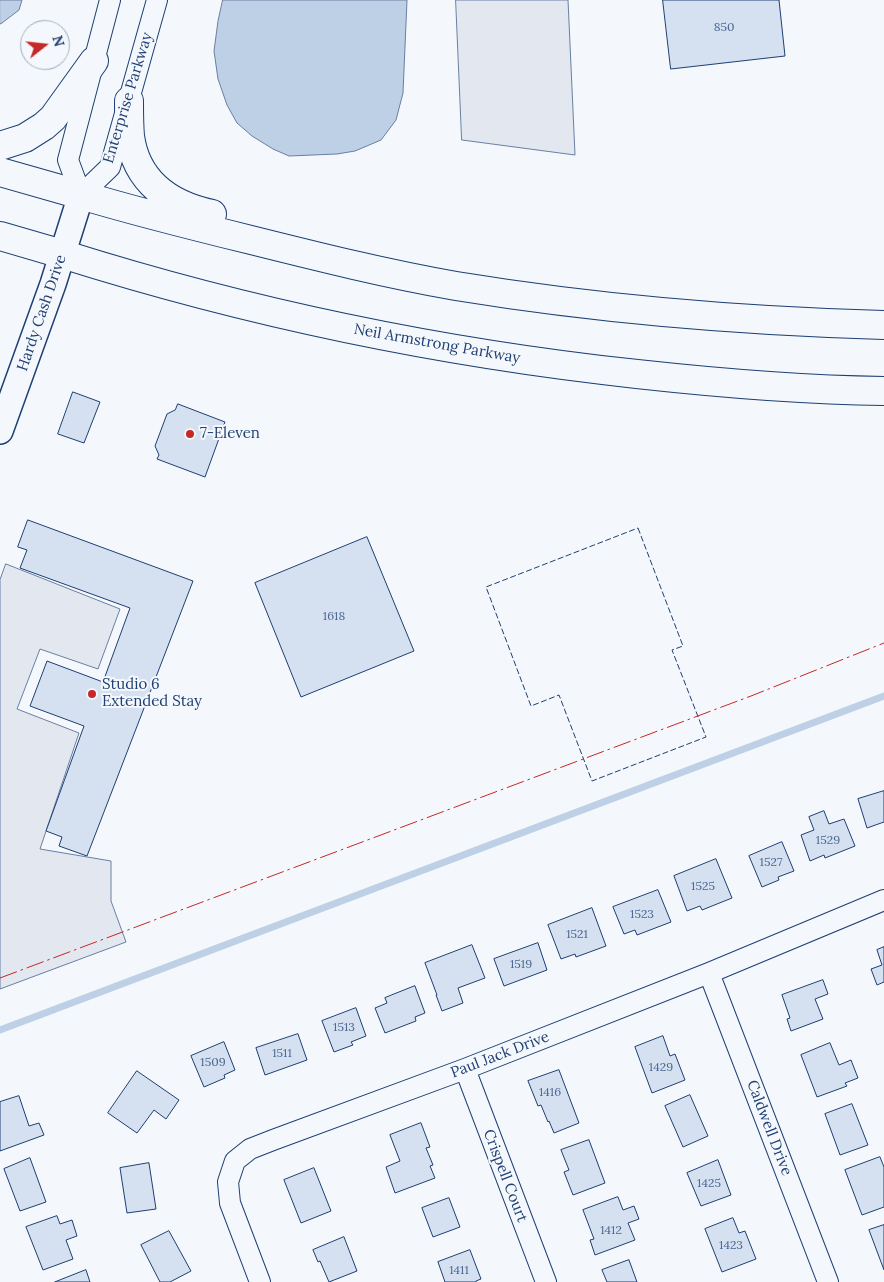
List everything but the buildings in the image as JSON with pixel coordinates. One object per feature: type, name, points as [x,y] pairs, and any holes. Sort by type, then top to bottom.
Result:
[{"type":"main road","points":[[0,146],[25,138],[53,118],[94,61]]},
{"type":"main road","points":[[129,101],[130,136],[140,167],[156,189],[181,204],[208,213],[420,261],[580,303]]},
{"type":"main road","points":[[0,172],[135,211],[288,250],[457,286],[580,303],[710,316],[791,322],[884,325]]},
{"type":"main road","name":"Neil Armstrong Parkway","points":[[0,236],[132,276],[245,305],[325,324],[449,348],[532,362],[705,381],[884,391]]},
{"type":"main road","points":[[791,322],[884,310]]},
{"type":"main road","points":[[788,387],[884,406]]},
{"type":"street","points":[[81,195],[68,160],[110,0]]},
{"type":"street","name":"Enterprise Parkway","points":[[81,195],[110,167],[157,0]]},
{"type":"street","name":"Hardy Cash Drive","points":[[0,431],[53,284],[81,195]]},
{"type":"street","name":"Paul Jack Drive","points":[[260,1282],[230,1203],[228,1182],[235,1161],[250,1149],[465,1069],[709,973],[884,900]]},
{"type":"street","name":"Caldwell Drive","points":[[709,973],[828,1282]]},
{"type":"street","name":"Crispell Court","points":[[465,1069],[546,1282]]},
{"type":"shaded area","points":[[456,0],[568,0],[575,155],[462,140]]},
{"type":"shaded area","points":[[6,564],[120,609],[98,669],[40,649],[17,709],[79,733],[40,849],[111,861],[111,901],[126,942],[0,989],[0,580]]},
{"type":"water","points":[[0,0],[22,0],[19,10],[0,24]]},
{"type":"water","points":[[223,0],[407,0],[403,93],[396,120],[381,140],[355,151],[337,154],[289,156],[252,136],[237,123],[227,105],[218,79],[214,51]]},
{"type":"waterway","points":[[0,1030],[884,696]]},
{"type":"fence","points":[[638,528],[683,646],[672,650],[706,737],[592,781],[559,695],[531,706],[486,587],[638,528]]},
{"type":"power","points":[[0,978],[751,696],[884,643]]},
{"type":"place","name":"7-Eleven","points":[[190,434]]},
{"type":"place","name":"Studio 6 Extended Stay","points":[[92,694]]}]
